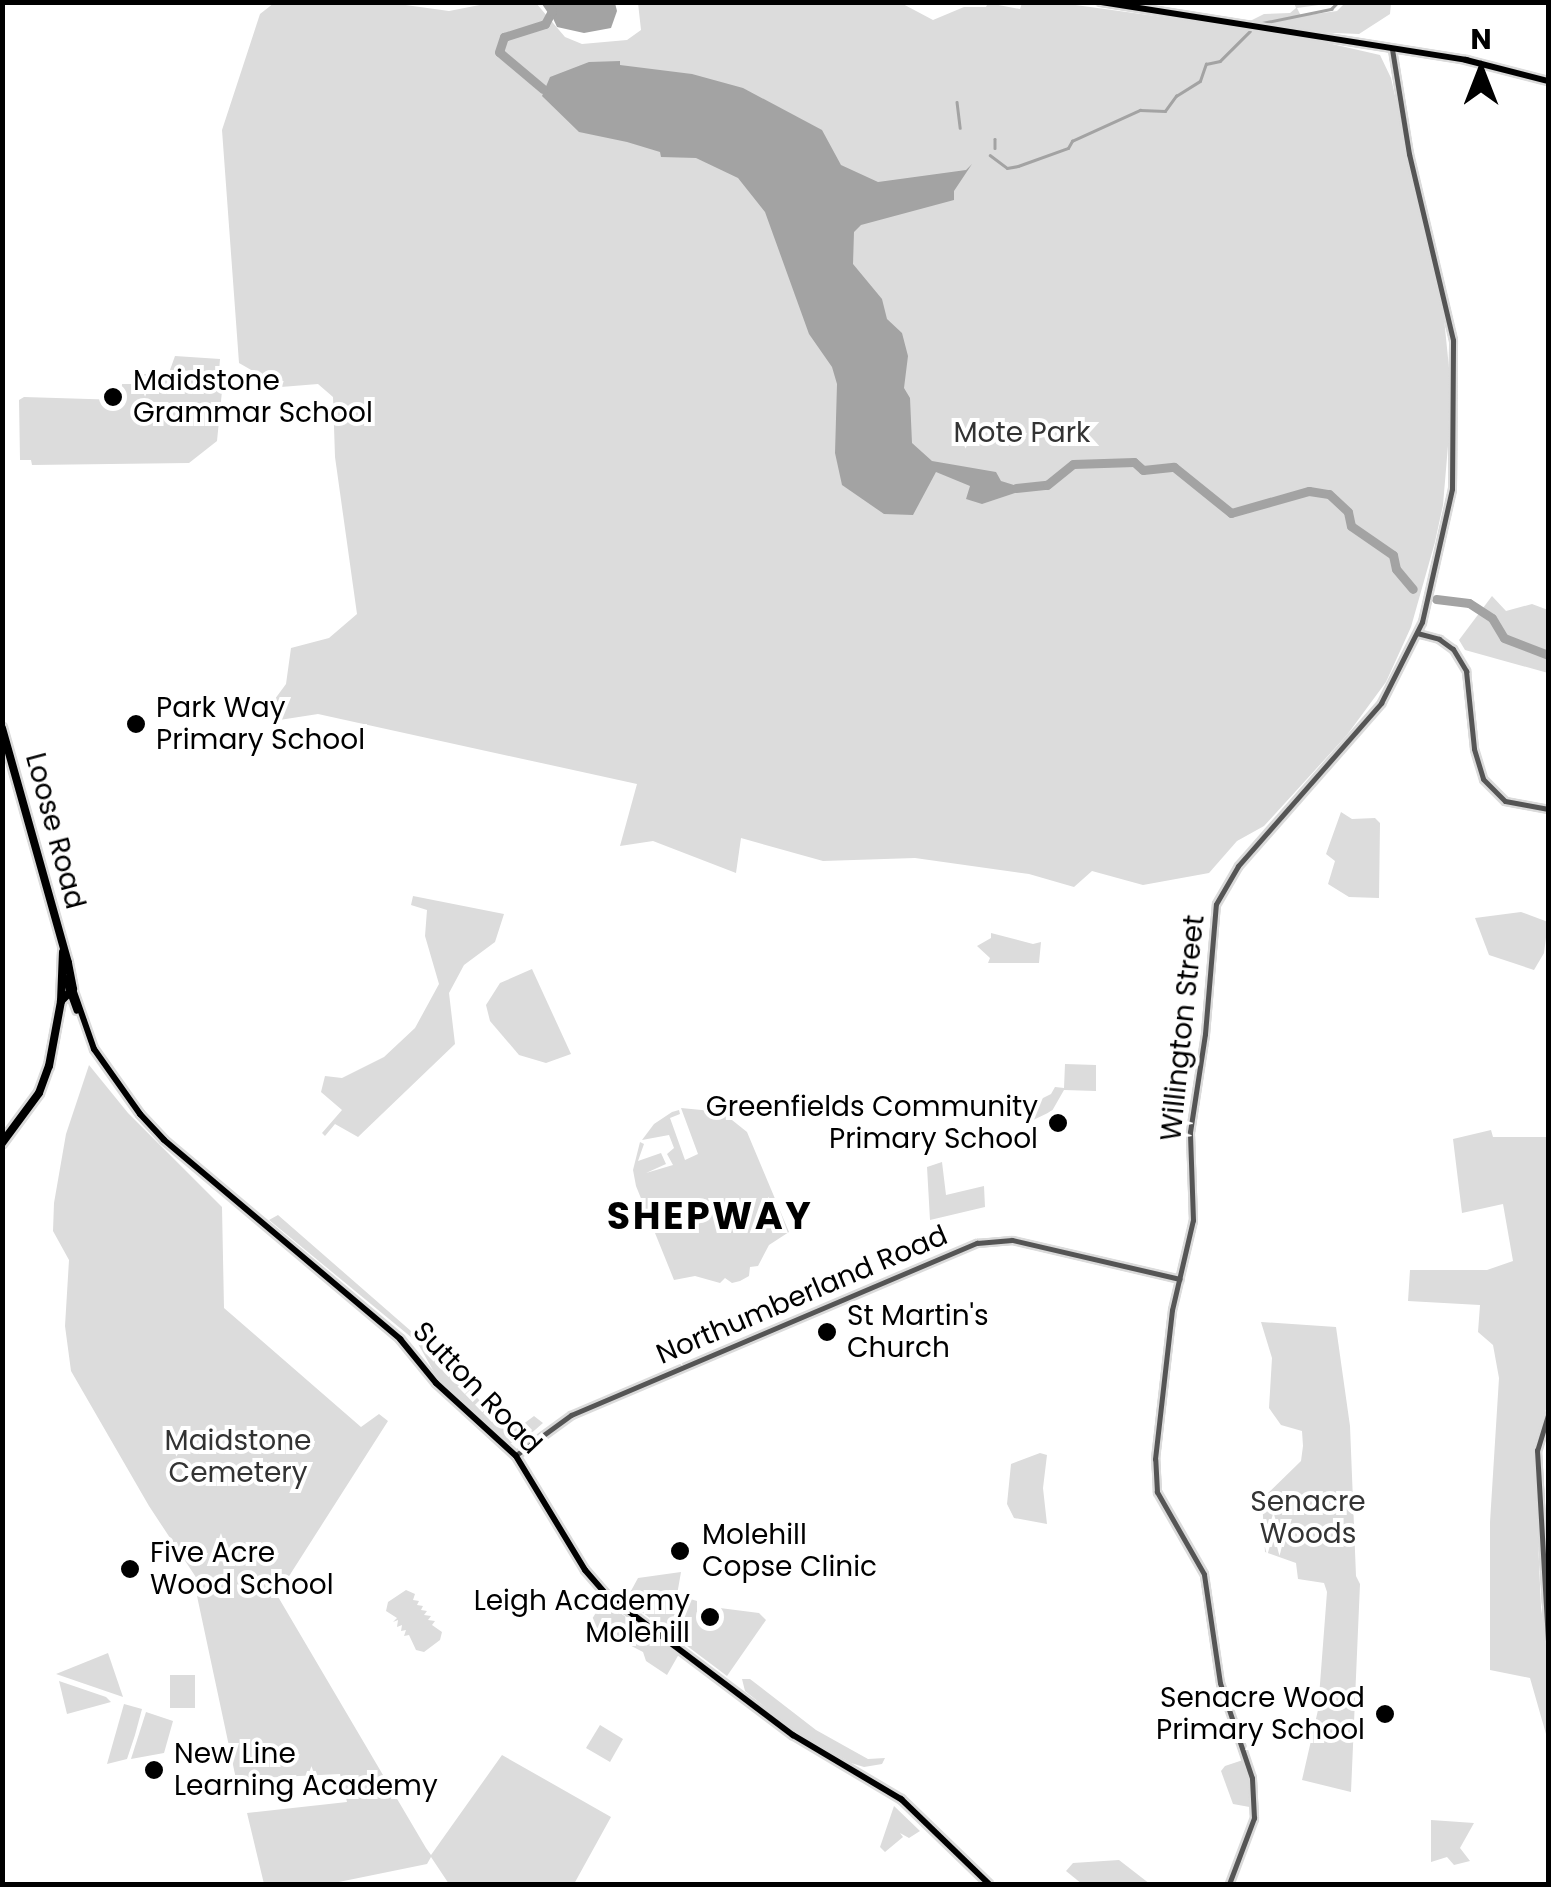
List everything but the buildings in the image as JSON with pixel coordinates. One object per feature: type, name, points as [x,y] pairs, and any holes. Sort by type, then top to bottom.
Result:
[{"type":"highway","name":"Loose Road","points":[[2,728],[63,947],[71,990],[61,1001]]},
{"type":"highway","name":"Loose Road","points":[[2,1142],[44,1081],[61,1001],[63,947]]},
{"type":"main road","points":[[1102,2],[1392,48],[1548,81]]},
{"type":"main road","name":"Sutton Road","points":[[62,971],[103,1066],[164,1140],[400,1338],[436,1382],[516,1456],[586,1570],[606,1595],[793,1735],[901,1799],[989,1884]]},
{"type":"street","name":"Willington Street","points":[[1229,1884],[1254,1818],[1252,1778],[1220,1683],[1204,1574],[1167,1512],[1155,1478],[1172,1310],[1193,1220],[1190,1132],[1207,1020],[1213,916],[1219,894],[1238,866],[1372,718],[1418,632],[1452,489],[1454,366],[1448,314],[1409,154],[1392,48]]},
{"type":"street","points":[[1418,632],[1453,649],[1466,671],[1474,749],[1483,779],[1505,802],[1548,808]]},
{"type":"street","name":"Northumberland Road","points":[[516,1456],[571,1415],[977,1243],[1012,1240],[1180,1279]]},
{"type":"street","points":[[1548,1415],[1538,1450],[1538,1484],[1548,1643]]},
{"type":"green space","name":"Mote Park","points":[[274,3],[391,3],[449,11],[490,3],[536,3],[565,37],[582,44],[627,40],[641,30],[638,3],[901,3],[933,20],[964,7],[986,7],[988,3],[1020,9],[1022,3],[1061,3],[1293,35],[1380,55],[1391,78],[1443,308],[1452,398],[1443,505],[1435,542],[1411,627],[1386,682],[1347,735],[1264,826],[1237,841],[1209,873],[1143,885],[1092,871],[1074,887],[1029,874],[915,858],[823,861],[741,838],[736,873],[653,841],[620,846],[637,784],[318,714],[273,721],[272,703],[286,684],[291,648],[329,638],[357,614],[335,457],[333,397],[318,384],[281,387],[239,363],[222,130],[260,14]]},
{"type":"green space","points":[[1294,3],[1333,3],[1297,8],[1301,16],[1337,11],[1345,3],[1391,3],[1390,14],[1359,34],[1309,32],[1250,21],[1264,14],[1290,13],[1296,8]]},
{"type":"green space","points":[[175,356],[220,359],[219,372],[170,370]]},
{"type":"green space","points":[[132,374],[215,374],[223,381],[217,441],[189,463],[32,465],[31,460],[20,460],[19,400],[121,400],[122,384],[132,384]]},
{"type":"green space","points":[[1492,596],[1506,611],[1532,604],[1548,610],[1548,673],[1465,650],[1459,640]]},
{"type":"green space","points":[[1341,812],[1352,819],[1375,818],[1380,823],[1379,898],[1349,897],[1328,884],[1335,861],[1326,854]]},
{"type":"green space","points":[[413,896],[504,914],[495,942],[464,965],[449,993],[455,1044],[358,1137],[335,1124],[325,1136],[322,1133],[342,1110],[321,1092],[325,1076],[342,1078],[384,1057],[415,1028],[439,984],[425,936],[427,910],[411,905]]},
{"type":"green space","points":[[1521,912],[1548,922],[1544,953],[1534,970],[1489,955],[1475,918]]},
{"type":"green space","points":[[991,933],[1033,944],[1041,942],[1039,963],[988,963],[990,958],[977,946],[991,938]]},
{"type":"green space","points":[[532,969],[571,1054],[546,1063],[519,1055],[490,1021],[486,1005],[500,983]]},
{"type":"green space","points":[[1065,1064],[1096,1065],[1096,1091],[1064,1090],[1052,1111],[1029,1122],[1023,1108],[1051,1094],[1055,1087],[1064,1088]]},
{"type":"green space","name":"Maidstone Cemetery","points":[[89,1065],[128,1113],[222,1207],[224,1308],[361,1427],[379,1414],[388,1421],[277,1595],[426,1848],[431,1855],[502,1755],[611,1817],[574,1884],[449,1884],[431,1857],[427,1864],[329,1884],[264,1884],[247,1813],[347,1802],[340,1774],[236,1779],[197,1596],[203,1588],[149,1506],[71,1371],[65,1326],[69,1260],[53,1231],[54,1203],[66,1134]]},
{"type":"green space","points":[[681,1108],[722,1112],[747,1132],[789,1232],[769,1245],[758,1266],[750,1267],[749,1276],[740,1281],[732,1283],[725,1278],[720,1283],[695,1276],[674,1280],[636,1186],[633,1170],[640,1142],[644,1144],[638,1161],[661,1153],[666,1164],[646,1173],[673,1165],[667,1154],[674,1148],[669,1135],[642,1140],[654,1124],[672,1112],[679,1110],[680,1114],[670,1118],[685,1160],[698,1154]]},
{"type":"green space","points":[[1491,1130],[1493,1137],[1548,1137],[1548,1403],[1534,1447],[1541,1607],[1548,1657],[1548,1741],[1530,1678],[1490,1670],[1490,1522],[1499,1378],[1493,1345],[1478,1332],[1480,1305],[1408,1301],[1410,1270],[1487,1270],[1513,1261],[1503,1204],[1462,1213],[1453,1139]]},
{"type":"green space","points":[[942,1162],[946,1195],[984,1186],[985,1207],[930,1220],[927,1167]]},
{"type":"green space","points":[[278,1215],[435,1352],[503,1426],[518,1428],[534,1416],[543,1423],[520,1443],[509,1443],[438,1379],[417,1342],[269,1220]]},
{"type":"green space","name":"Senacre Woods","points":[[1261,1322],[1336,1327],[1350,1426],[1356,1576],[1360,1584],[1351,1792],[1302,1780],[1318,1710],[1327,1592],[1324,1583],[1298,1579],[1296,1563],[1265,1552],[1262,1499],[1301,1461],[1303,1446],[1302,1431],[1281,1425],[1269,1408],[1272,1358]]},
{"type":"green space","points":[[1040,1453],[1047,1455],[1043,1488],[1047,1524],[1014,1518],[1007,1504],[1011,1464]]},
{"type":"green space","points":[[681,1572],[677,1595],[697,1601],[697,1616],[710,1616],[712,1607],[759,1613],[766,1620],[727,1676],[626,1600],[638,1578]]},
{"type":"green space","points":[[406,1590],[415,1594],[413,1600],[419,1601],[421,1610],[427,1611],[424,1615],[431,1616],[428,1620],[435,1621],[432,1625],[442,1632],[440,1640],[424,1652],[416,1650],[409,1635],[404,1636],[406,1630],[401,1631],[402,1625],[397,1627],[398,1620],[393,1622],[397,1618],[386,1611],[388,1602]]},
{"type":"green space","points":[[603,1601],[679,1654],[667,1675],[646,1661],[643,1652],[589,1624]]},
{"type":"green space","points":[[108,1653],[123,1697],[56,1674]]},
{"type":"green space","points":[[170,1675],[195,1675],[195,1708],[170,1708]]},
{"type":"green space","points":[[742,1679],[750,1679],[816,1730],[868,1759],[885,1758],[882,1764],[864,1767],[851,1763],[791,1728],[745,1691]]},
{"type":"green space","points":[[59,1681],[106,1697],[111,1702],[67,1714]]},
{"type":"green space","points":[[124,1704],[142,1709],[135,1735],[127,1759],[107,1764]]},
{"type":"green space","points":[[146,1712],[173,1721],[164,1753],[131,1759]]},
{"type":"green space","points":[[600,1725],[623,1739],[610,1762],[586,1748]]},
{"type":"green space","points":[[1246,1759],[1255,1808],[1233,1804],[1221,1771]]},
{"type":"green space","points":[[894,1806],[920,1831],[909,1838],[900,1833],[903,1837],[885,1852],[880,1847]]},
{"type":"green space","points":[[1431,1820],[1474,1823],[1460,1848],[1470,1861],[1454,1865],[1447,1857],[1431,1862]]},
{"type":"green space","points":[[1119,1860],[1150,1884],[1082,1884],[1066,1871],[1073,1863]]},
{"type":"shaded area","points":[[546,3],[615,3],[617,11],[611,28],[584,33],[557,27]]},
{"type":"shaded area","points":[[620,61],[620,65],[692,74],[743,88],[822,130],[841,165],[878,182],[966,170],[972,164],[954,191],[954,200],[861,225],[854,232],[853,264],[882,299],[887,319],[902,333],[908,356],[904,388],[910,398],[912,443],[932,461],[996,472],[1001,481],[1027,489],[982,504],[966,499],[970,486],[936,472],[913,515],[884,514],[842,485],[835,453],[837,384],[832,367],[809,334],[765,212],[738,178],[696,158],[661,157],[660,152],[579,132],[542,96],[550,77],[589,62]]},
{"type":"waterway","points":[[543,89],[499,52],[504,37],[545,24],[552,11],[546,2]]},
{"type":"waterway","points":[[1257,24],[1331,9],[1338,2]]},
{"type":"waterway","points":[[990,155],[1007,168],[1018,166],[1068,148],[1072,141],[1140,110],[1165,111],[1176,96],[1200,81],[1206,64],[1220,61],[1250,31]]},
{"type":"waterway","points":[[957,102],[960,128]]},
{"type":"waterway","points":[[995,139],[995,148]]},
{"type":"waterway","points":[[1016,488],[1047,485],[1073,464],[1134,462],[1143,470],[1174,467],[1231,513],[1309,491],[1329,494],[1348,512],[1351,526],[1393,555],[1396,569],[1413,589]]},
{"type":"waterway","points":[[1436,599],[1469,603],[1492,618],[1504,638],[1548,655]]},
{"type":"place","name":"Maidstone Grammar School","points":[[113,397]]},
{"type":"place","name":"Park Way Primary School","points":[[136,724]]},
{"type":"place","name":"Greenfields Community Primary School","points":[[1058,1123]]},
{"type":"place","name":"St Martin's Church","points":[[827,1332]]},
{"type":"place","name":"Molehill Copse Clinic","points":[[680,1551]]},
{"type":"place","name":"Five Acre Wood School","points":[[130,1569]]},
{"type":"place","name":"Leigh Academy Molehill","points":[[710,1617]]},
{"type":"place","name":"Senacre Wood Primary School","points":[[1385,1714]]},
{"type":"place","name":"New Line Learning Academy","points":[[154,1770]]},
{"type":"district","name":"SHEPWAY","points":[[710,1216]]}]
